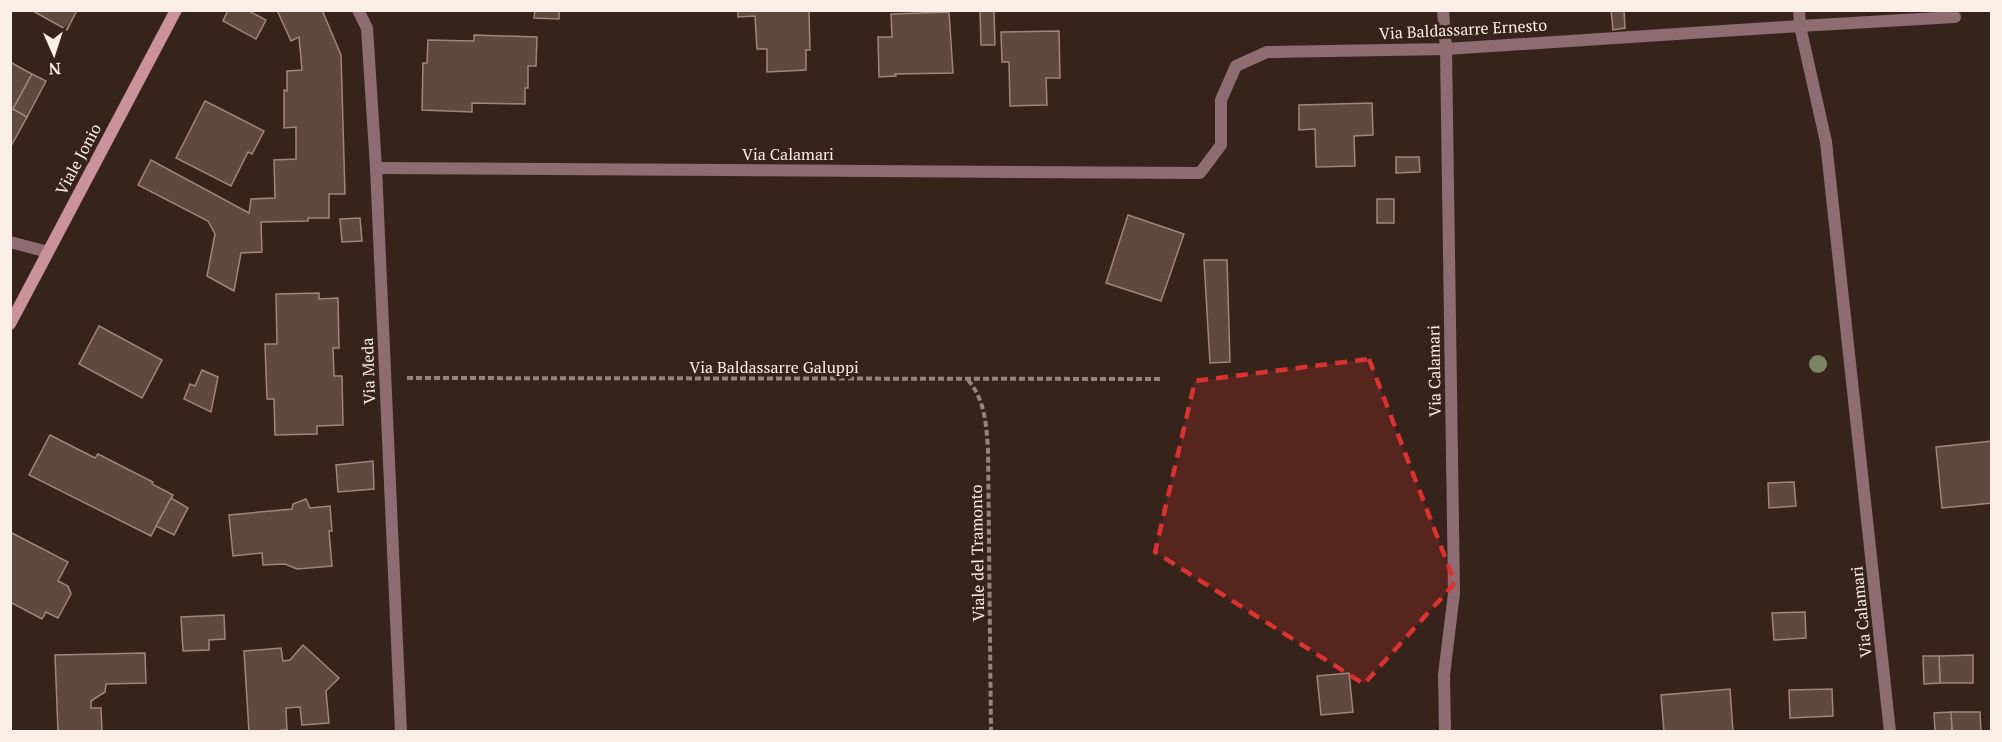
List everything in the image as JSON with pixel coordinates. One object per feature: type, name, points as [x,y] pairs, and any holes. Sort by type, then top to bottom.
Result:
[{"type":"street","name":"Viale Jonio","points":[[10,324],[176,10]]},
{"type":"street","name":"Via Meda","points":[[358,10],[367,28],[376,168],[401,732]]},
{"type":"street","name":"Via Calamari","points":[[1443,10],[1446,49],[1454,592],[1444,675],[1445,732]]},
{"type":"street","name":"Via Calamari","points":[[1798,10],[1826,142],[1890,732]]},
{"type":"street","name":"Via Baldassarre Ernesto","points":[[1200,173],[1221,145],[1221,100],[1236,66],[1267,52],[1446,49],[1955,17]]},
{"type":"street","name":"Via Calamari","points":[[376,168],[1200,173]]},
{"type":"street","points":[[10,242],[48,252]]},
{"type":"path","name":"Via Baldassarre Galuppi","points":[[385,378],[1163,379]]},
{"type":"path","name":"Viale del Tramonto","points":[[967,379],[976,389],[986,414],[991,732]]},
{"type":"highlighted area","points":[[1369,359],[1455,583],[1364,684],[1155,552],[1195,381]]},
{"type":"building","points":[[31,10],[77,10],[67,30]]},
{"type":"building","points":[[228,10],[247,10],[266,20],[256,39],[223,21]]},
{"type":"building","points":[[277,10],[322,10],[341,55],[345,194],[329,194],[329,218],[261,222],[262,252],[241,253],[234,291],[207,276],[215,234],[208,221],[138,185],[151,160],[249,213],[251,199],[275,198],[274,160],[296,159],[296,127],[284,128],[284,90],[287,91],[287,71],[302,70],[299,37],[291,41]]},
{"type":"building","points":[[535,10],[559,10],[559,19],[534,18]]},
{"type":"building","points":[[738,10],[809,10],[810,50],[806,50],[806,70],[767,72],[767,49],[757,49],[755,16],[738,17]]},
{"type":"building","points":[[980,10],[994,11],[995,45],[981,45]]},
{"type":"building","points":[[1611,10],[1624,10],[1625,28],[1613,30]]},
{"type":"building","points":[[949,12],[953,73],[895,74],[896,76],[879,77],[878,37],[892,37],[891,14]]},
{"type":"building","points":[[1059,31],[1060,78],[1046,78],[1047,105],[1010,106],[1009,62],[1002,62],[1001,32]]},
{"type":"building","points":[[474,35],[537,37],[536,66],[528,66],[525,104],[472,103],[472,112],[422,110],[423,63],[427,63],[428,40],[474,41]]},
{"type":"building","points":[[10,62],[32,74],[13,109],[27,117],[10,148]]},
{"type":"building","points":[[32,74],[46,81],[27,117],[13,109]]},
{"type":"building","points":[[205,101],[264,131],[252,154],[248,152],[231,186],[176,158]]},
{"type":"building","points":[[1372,103],[1373,135],[1354,136],[1355,166],[1316,167],[1315,129],[1299,130],[1299,105]]},
{"type":"building","points":[[1396,157],[1419,157],[1420,172],[1396,173]]},
{"type":"building","points":[[1377,199],[1394,199],[1394,223],[1377,223]]},
{"type":"building","points":[[1128,215],[1184,234],[1161,301],[1106,283]]},
{"type":"building","points":[[360,218],[362,241],[342,242],[340,219]]},
{"type":"building","points":[[1204,260],[1227,260],[1230,362],[1210,363]]},
{"type":"building","points":[[319,293],[319,299],[338,298],[339,348],[333,348],[334,376],[342,376],[343,425],[317,426],[317,434],[275,435],[274,399],[267,399],[265,344],[277,344],[276,294]]},
{"type":"building","points":[[99,326],[162,360],[142,398],[79,364]]},
{"type":"building","points":[[202,370],[218,377],[211,412],[184,399],[190,384],[195,386]]},
{"type":"building","points":[[50,435],[95,458],[98,454],[153,482],[152,484],[173,495],[151,536],[29,475]]},
{"type":"building","points":[[1992,441],[1992,503],[1942,508],[1936,447]]},
{"type":"building","points":[[373,461],[374,489],[338,492],[336,465]]},
{"type":"building","points":[[1794,482],[1796,506],[1769,508],[1768,483]]},
{"type":"building","points":[[171,498],[188,508],[174,535],[156,526]]},
{"type":"building","points":[[306,499],[310,508],[330,506],[332,531],[329,531],[332,566],[297,569],[285,564],[263,565],[262,553],[233,556],[229,515],[292,509],[293,504]]},
{"type":"building","points":[[10,532],[68,562],[58,581],[68,586],[71,594],[58,618],[46,612],[42,619],[10,602]]},
{"type":"building","points":[[1805,612],[1806,638],[1774,640],[1772,613]]},
{"type":"building","points":[[224,615],[225,639],[209,640],[209,650],[183,651],[181,617]]},
{"type":"building","points":[[303,645],[339,678],[326,691],[329,723],[302,725],[300,707],[286,708],[287,730],[249,732],[244,651],[281,648],[283,661],[290,660]]},
{"type":"building","points":[[145,653],[146,683],[106,684],[105,692],[91,701],[91,708],[101,708],[102,732],[58,732],[55,655]]},
{"type":"building","points":[[1973,655],[1973,683],[1940,683],[1939,656]]},
{"type":"building","points":[[1923,656],[1939,656],[1940,683],[1924,684]]},
{"type":"building","points":[[1349,673],[1353,712],[1321,715],[1317,676]]},
{"type":"building","points":[[1730,689],[1733,732],[1664,732],[1661,695]]},
{"type":"building","points":[[1832,689],[1833,716],[1790,718],[1789,690]]},
{"type":"building","points":[[1951,712],[1980,712],[1981,732],[1952,732]]},
{"type":"building","points":[[1951,712],[1952,732],[1935,732],[1934,713]]}]
